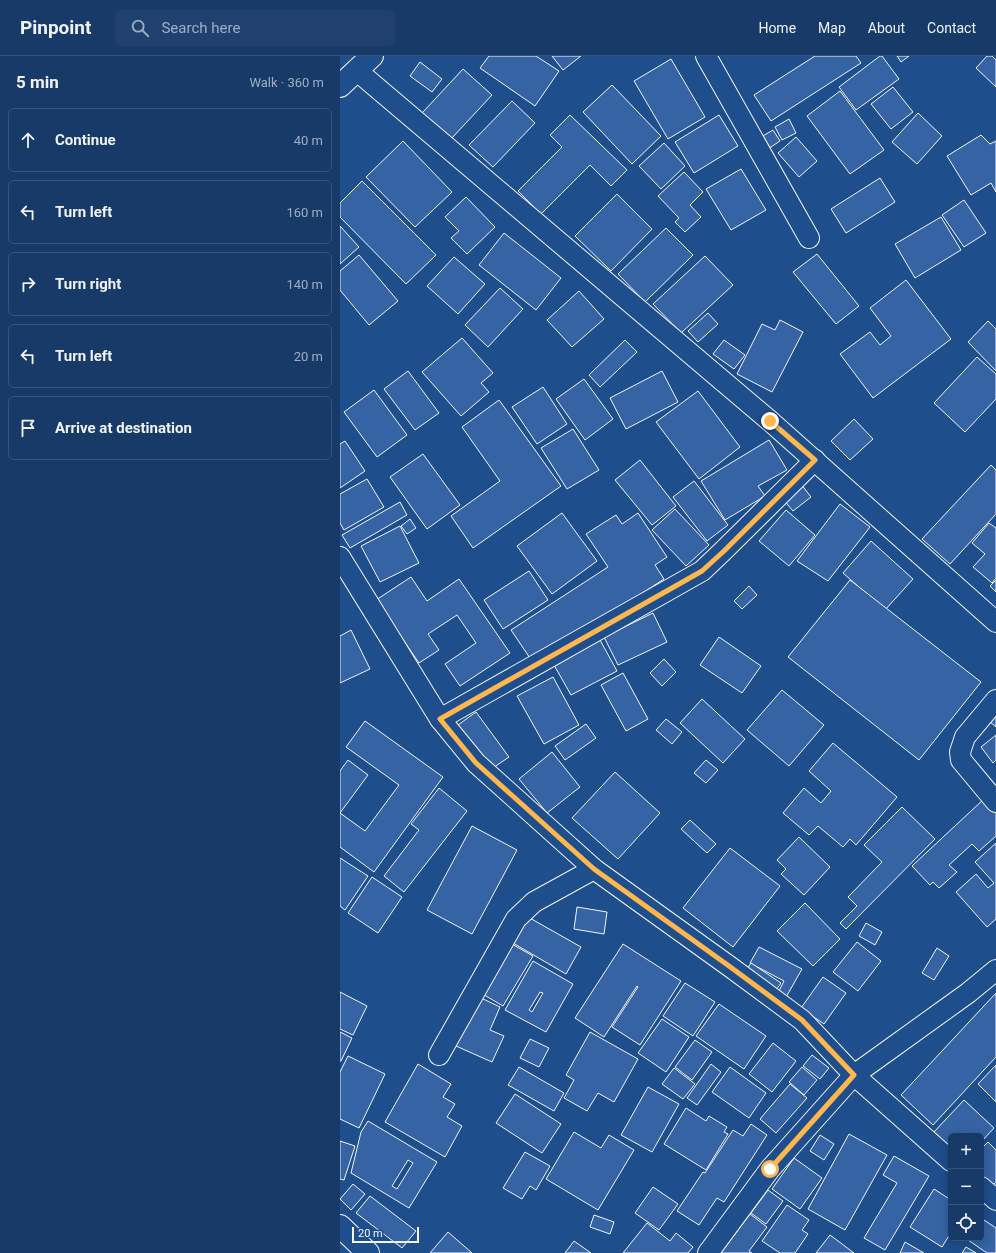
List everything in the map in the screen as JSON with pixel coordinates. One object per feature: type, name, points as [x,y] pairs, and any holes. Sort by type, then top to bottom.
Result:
[{"type":"main road","points":[[340,86],[372,56]]},
{"type":"main road","points":[[340,1226],[368,1253]]},
{"type":"street","points":[[706,56],[808,238]]},
{"type":"street","points":[[356,70],[815,460],[996,622]]},
{"type":"street","points":[[440,719],[702,571],[815,460]]},
{"type":"street","points":[[340,557],[440,719],[476,763],[594,869],[802,1020],[854,1075],[948,1158]]},
{"type":"street","points":[[996,700],[965,737],[960,752],[961,760],[996,802]]},
{"type":"street","points":[[439,1055],[516,919],[534,902],[594,869]]},
{"type":"street","points":[[708,1253],[770,1169],[854,1075],[968,993],[996,970]]},
{"type":"street","points":[[984,1190],[996,1200]]},
{"type":"building","points":[[489,56],[536,56],[559,71],[535,106],[480,68]]},
{"type":"building","points":[[552,56],[581,56],[563,70]]},
{"type":"building","points":[[815,56],[856,56],[861,63],[771,121],[754,95]]},
{"type":"building","points":[[882,56],[899,79],[856,110],[839,87]]},
{"type":"building","points":[[897,56],[909,56],[901,62]]},
{"type":"building","points":[[987,56],[992,56],[996,60],[996,87],[976,68]]},
{"type":"building","points":[[671,59],[705,117],[668,139],[634,81]]},
{"type":"building","points":[[420,62],[442,79],[432,92],[410,76]]},
{"type":"building","points":[[463,69],[492,95],[451,139],[422,113]]},
{"type":"building","points":[[612,85],[661,136],[632,164],[583,112]]},
{"type":"building","points":[[893,87],[913,112],[891,129],[871,104]]},
{"type":"building","points":[[840,91],[884,150],[850,174],[807,116]]},
{"type":"building","points":[[512,101],[535,123],[493,167],[469,145]]},
{"type":"building","points":[[918,113],[942,136],[917,164],[892,142]]},
{"type":"building","points":[[570,115],[627,170],[611,186],[590,165],[541,214],[518,191],[562,147],[550,135]]},
{"type":"building","points":[[719,115],[738,146],[694,173],[675,142]]},
{"type":"building","points":[[789,119],[796,133],[782,140],[775,127]]},
{"type":"building","points":[[773,130],[780,141],[768,149],[761,137]]},
{"type":"building","points":[[981,135],[990,144],[996,141],[996,192],[991,183],[971,195],[947,156]]},
{"type":"building","points":[[796,137],[817,161],[799,177],[778,153]]},
{"type":"building","points":[[403,141],[452,192],[415,227],[366,177]]},
{"type":"building","points":[[664,143],[685,166],[661,189],[639,166]]},
{"type":"building","points":[[741,169],[766,210],[731,230],[706,189]]},
{"type":"building","points":[[684,172],[703,192],[690,205],[701,217],[685,232],[675,222],[679,218],[658,196]]},
{"type":"building","points":[[880,178],[895,202],[846,233],[831,209]]},
{"type":"building","points":[[362,181],[436,255],[406,284],[340,217],[340,203]]},
{"type":"building","points":[[617,194],[652,229],[611,271],[575,236]]},
{"type":"building","points":[[466,197],[495,227],[467,254],[451,238],[459,231],[445,217]]},
{"type":"building","points":[[964,200],[986,233],[964,247],[942,215]]},
{"type":"building","points":[[941,217],[961,250],[915,278],[895,244]]},
{"type":"building","points":[[340,226],[359,247],[340,264]]},
{"type":"building","points":[[666,228],[693,255],[645,302],[618,274]]},
{"type":"building","points":[[504,233],[561,278],[536,310],[479,265]]},
{"type":"building","points":[[817,254],[859,306],[836,324],[793,272]]},
{"type":"building","points":[[359,255],[398,301],[369,325],[340,290],[340,271]]},
{"type":"building","points":[[705,256],[733,285],[681,333],[653,304]]},
{"type":"building","points":[[454,257],[485,284],[458,314],[427,286]]},
{"type":"building","points":[[906,280],[951,339],[873,398],[840,354],[870,332],[880,345],[891,336],[870,308]]},
{"type":"building","points":[[500,288],[523,309],[488,347],[465,325]]},
{"type":"building","points":[[579,291],[604,319],[572,347],[547,320]]},
{"type":"building","points":[[708,313],[718,324],[698,342],[688,331]]},
{"type":"building","points":[[780,320],[803,332],[772,392],[737,374],[762,324],[775,330]]},
{"type":"building","points":[[988,321],[996,329],[996,371],[968,342]]},
{"type":"building","points":[[462,338],[493,373],[481,383],[489,392],[461,416],[422,372]]},
{"type":"building","points":[[625,340],[637,352],[600,387],[589,375]]},
{"type":"building","points":[[724,340],[745,355],[734,369],[713,354]]},
{"type":"building","points":[[977,357],[996,374],[996,399],[965,432],[934,403]]},
{"type":"building","points":[[408,371],[439,413],[415,430],[384,389]]},
{"type":"building","points":[[662,371],[678,402],[626,429],[610,398]]},
{"type":"building","points":[[584,379],[613,419],[585,440],[556,399]]},
{"type":"building","points":[[543,387],[567,424],[537,444],[512,407]]},
{"type":"building","points":[[374,390],[407,435],[377,457],[344,412]]},
{"type":"building","points":[[698,391],[740,447],[699,479],[656,422]]},
{"type":"building","points":[[499,400],[561,486],[473,548],[451,516],[500,481],[462,427]]},
{"type":"building","points":[[854,419],[873,439],[850,460],[831,441]]},
{"type":"building","points":[[573,429],[599,470],[567,489],[541,448]]},
{"type":"building","points":[[769,440],[787,470],[758,486],[765,496],[725,520],[701,481]]},
{"type":"building","points":[[345,441],[365,471],[340,488],[340,444]]},
{"type":"building","points":[[423,454],[460,505],[427,529],[390,477]]},
{"type":"building","points":[[640,460],[676,506],[652,525],[615,480]]},
{"type":"building","points":[[991,465],[996,470],[996,514],[950,564],[922,539]]},
{"type":"building","points":[[367,479],[384,507],[344,530],[340,523],[340,494]]},
{"type":"building","points":[[694,481],[728,525],[707,541],[673,497]]},
{"type":"building","points":[[801,484],[811,497],[793,511],[782,498]]},
{"type":"building","points":[[400,502],[407,515],[350,548],[342,535]]},
{"type":"building","points":[[840,504],[870,527],[828,581],[797,561]]},
{"type":"building","points":[[675,509],[709,545],[686,566],[652,530]]},
{"type":"building","points":[[786,510],[815,535],[789,566],[759,541]]},
{"type":"building","points":[[562,513],[597,561],[552,594],[517,546]]},
{"type":"building","points":[[638,513],[667,557],[655,565],[664,579],[534,664],[511,630],[608,567],[586,534],[616,515],[622,524]]},
{"type":"building","points":[[410,519],[416,528],[407,534],[401,526]]},
{"type":"building","points":[[989,523],[996,528],[996,578],[992,583],[973,567],[985,554],[972,543]]},
{"type":"building","points":[[400,526],[419,563],[380,582],[361,546]]},
{"type":"building","points":[[871,541],[913,579],[885,610],[843,573]]},
{"type":"building","points":[[529,571],[548,600],[503,629],[484,600]]},
{"type":"building","points":[[411,577],[427,601],[459,579],[510,653],[460,686],[445,664],[476,643],[457,615],[428,634],[439,650],[419,663],[376,600]]},
{"type":"building","points":[[850,580],[981,682],[919,760],[788,657]]},
{"type":"building","points":[[996,580],[996,592],[990,586]]},
{"type":"building","points":[[749,586],[757,595],[742,609],[734,601]]},
{"type":"building","points":[[653,613],[667,642],[618,665],[604,637]]},
{"type":"building","points":[[351,630],[370,669],[340,683],[340,636]]},
{"type":"building","points":[[719,637],[761,666],[742,693],[700,665]]},
{"type":"building","points":[[600,640],[617,671],[571,695],[554,665]]},
{"type":"building","points":[[664,659],[676,672],[662,686],[650,673]]},
{"type":"building","points":[[623,673],[648,719],[626,731],[601,685]]},
{"type":"building","points":[[553,677],[579,725],[544,744],[517,696]]},
{"type":"building","points":[[782,690],[824,725],[789,766],[747,730]]},
{"type":"building","points":[[702,699],[745,739],[723,763],[680,723]]},
{"type":"building","points":[[476,712],[509,757],[490,770],[458,725]]},
{"type":"building","points":[[996,714],[996,727],[989,721]]},
{"type":"building","points":[[666,719],[682,732],[672,744],[656,730]]},
{"type":"building","points":[[365,721],[443,777],[374,872],[340,847],[340,813],[365,831],[399,785],[346,747]]},
{"type":"building","points":[[586,724],[596,738],[565,760],[555,746]]},
{"type":"building","points":[[996,735],[996,760],[993,763],[981,747]]},
{"type":"building","points":[[833,743],[897,797],[856,845],[850,839],[843,847],[818,826],[809,835],[783,813],[804,788],[821,803],[831,791],[809,771]]},
{"type":"building","points":[[552,752],[580,787],[547,813],[519,779]]},
{"type":"building","points":[[348,760],[368,775],[340,813],[340,771]]},
{"type":"building","points":[[706,760],[718,770],[706,783],[694,773]]},
{"type":"building","points":[[615,772],[660,813],[618,859],[572,818]]},
{"type":"building","points":[[439,788],[467,811],[404,892],[384,876],[419,830],[411,824]]},
{"type":"building","points":[[985,798],[996,810],[996,836],[979,851],[972,844],[949,865],[957,872],[939,888],[933,882],[930,885],[912,866]]},
{"type":"building","points":[[902,807],[935,839],[846,929],[840,923],[857,906],[848,897],[882,862],[864,845]]},
{"type":"building","points":[[690,820],[716,844],[707,853],[681,829]]},
{"type":"building","points":[[472,826],[517,850],[472,934],[427,910]]},
{"type":"building","points":[[799,837],[830,867],[804,895],[781,874],[786,869],[777,860]]},
{"type":"building","points":[[996,843],[996,919],[987,927],[956,892],[976,874],[988,888],[994,883],[975,862]]},
{"type":"building","points":[[730,848],[780,886],[733,947],[683,908]]},
{"type":"building","points":[[340,858],[368,876],[345,910],[340,906]]},
{"type":"building","points":[[372,877],[402,897],[378,933],[348,913]]},
{"type":"building","points":[[805,903],[840,939],[813,966],[777,931]]},
{"type":"building","points":[[577,907],[607,912],[604,934],[574,929]]},
{"type":"building","points":[[528,917],[581,947],[566,974],[513,943]]},
{"type":"building","points":[[866,923],[882,932],[875,945],[859,936]]},
{"type":"building","points":[[857,942],[881,961],[858,991],[833,972]]},
{"type":"building","points":[[510,943],[533,956],[503,1006],[481,993]]},
{"type":"building","points":[[623,944],[681,981],[640,1045],[612,1027],[638,987],[637,986],[604,1037],[575,1018]]},
{"type":"building","points":[[759,947],[802,969],[785,999],[777,995],[784,981],[750,963]]},
{"type":"building","points":[[937,948],[949,956],[934,980],[922,973]]},
{"type":"building","points":[[533,961],[573,984],[546,1032],[505,1010]],"holes":[[[540,992],[543,993],[532,1012],[529,1010]]]},
{"type":"building","points":[[751,963],[781,983],[774,993],[765,987],[768,982],[747,969]]},
{"type":"building","points":[[823,977],[846,993],[824,1024],[801,1008]]},
{"type":"building","points":[[685,983],[715,1002],[693,1036],[663,1016]]},
{"type":"building","points":[[340,992],[367,1006],[353,1035],[340,1029]]},
{"type":"building","points":[[996,993],[996,1057],[933,1125],[901,1095]]},
{"type":"building","points":[[479,997],[500,1007],[490,1030],[504,1036],[492,1062],[456,1046]]},
{"type":"building","points":[[719,1004],[766,1036],[744,1069],[696,1036]]},
{"type":"building","points":[[662,1019],[689,1037],[666,1072],[638,1053]]},
{"type":"building","points":[[340,1032],[352,1038],[341,1061],[340,1061]]},
{"type":"building","points":[[590,1032],[638,1059],[614,1102],[598,1093],[587,1111],[564,1098],[574,1080],[566,1075]]},
{"type":"building","points":[[530,1039],[549,1048],[539,1067],[520,1058]]},
{"type":"building","points":[[695,1040],[712,1052],[692,1080],[675,1067]]},
{"type":"building","points":[[773,1043],[796,1061],[772,1092],[749,1074]]},
{"type":"building","points":[[812,1055],[829,1068],[820,1079],[803,1066]]},
{"type":"building","points":[[348,1056],[385,1074],[359,1128],[340,1119],[340,1072]]},
{"type":"building","points":[[418,1064],[451,1084],[443,1097],[455,1104],[447,1117],[462,1126],[445,1157],[385,1122]]},
{"type":"building","points":[[711,1064],[721,1072],[697,1105],[687,1098]]},
{"type":"building","points":[[996,1065],[996,1102],[978,1084]]},
{"type":"building","points":[[519,1067],[564,1093],[554,1111],[508,1085]]},
{"type":"building","points":[[730,1067],[766,1093],[749,1118],[712,1092]]},
{"type":"building","points":[[802,1067],[817,1080],[804,1095],[789,1082]]},
{"type":"building","points":[[674,1068],[695,1084],[683,1099],[662,1084]]},
{"type":"building","points":[[790,1084],[807,1098],[776,1133],[760,1119]]},
{"type":"building","points":[[648,1087],[679,1104],[652,1152],[621,1135]]},
{"type":"building","points":[[515,1094],[561,1124],[542,1153],[496,1123]]},
{"type":"building","points":[[964,1100],[994,1128],[984,1139],[984,1133],[948,1133],[948,1147],[933,1133]]},
{"type":"building","points":[[686,1108],[706,1121],[709,1116],[727,1127],[724,1132],[728,1134],[706,1170],[664,1144]]},
{"type":"building","points":[[368,1121],[437,1162],[409,1208],[351,1173],[361,1132]],"holes":[[[408,1160],[413,1163],[397,1189],[392,1186]]]},
{"type":"building","points":[[751,1124],[767,1135],[724,1202],[717,1198],[699,1225],[677,1211],[703,1172],[705,1173],[733,1130],[743,1136]]},
{"type":"building","points":[[574,1132],[601,1148],[609,1135],[634,1150],[598,1210],[546,1179]]},
{"type":"building","points":[[849,1134],[887,1155],[845,1230],[808,1209]]},
{"type":"building","points":[[820,1135],[834,1144],[824,1160],[810,1151]]},
{"type":"building","points":[[340,1141],[355,1146],[344,1180],[340,1179]]},
{"type":"building","points":[[988,1142],[996,1150],[996,1182],[991,1187],[984,1181],[984,1146]]},
{"type":"building","points":[[525,1152],[550,1166],[536,1190],[530,1186],[522,1199],[503,1188]]},
{"type":"building","points":[[894,1156],[929,1176],[885,1250],[864,1238],[897,1183],[883,1175]]},
{"type":"building","points":[[794,1158],[822,1178],[800,1209],[772,1189]]},
{"type":"building","points":[[353,1184],[365,1194],[351,1210],[340,1199]]},
{"type":"building","points":[[653,1187],[678,1204],[659,1230],[635,1213]]},
{"type":"building","points":[[934,1189],[948,1198],[948,1237],[942,1247],[910,1227]]},
{"type":"building","points":[[768,1190],[783,1201],[766,1224],[751,1213]]},
{"type":"building","points":[[370,1196],[416,1231],[402,1248],[356,1213]]},
{"type":"building","points":[[787,1205],[809,1220],[802,1230],[808,1234],[795,1253],[780,1253],[762,1241]]},
{"type":"building","points":[[750,1214],[767,1227],[749,1251],[752,1253],[721,1253]]},
{"type":"building","points":[[594,1215],[614,1222],[610,1234],[590,1227]]},
{"type":"building","points":[[984,1220],[996,1228],[996,1253],[987,1253],[969,1241],[984,1241]]},
{"type":"building","points":[[647,1223],[670,1241],[676,1233],[693,1247],[688,1253],[623,1253]]},
{"type":"building","points":[[448,1232],[472,1253],[430,1253]]},
{"type":"building","points":[[830,1235],[854,1253],[816,1253]]},
{"type":"building","points":[[574,1241],[591,1253],[565,1253]]},
{"type":"building","points":[[905,1242],[924,1253],[900,1253]]},
{"type":"building","points":[[966,1247],[976,1253],[962,1253]]},
{"type":"route","points":[[770,421],[815,460],[702,571],[440,719],[476,763],[594,869],[802,1020],[854,1075],[770,1169]]}]
